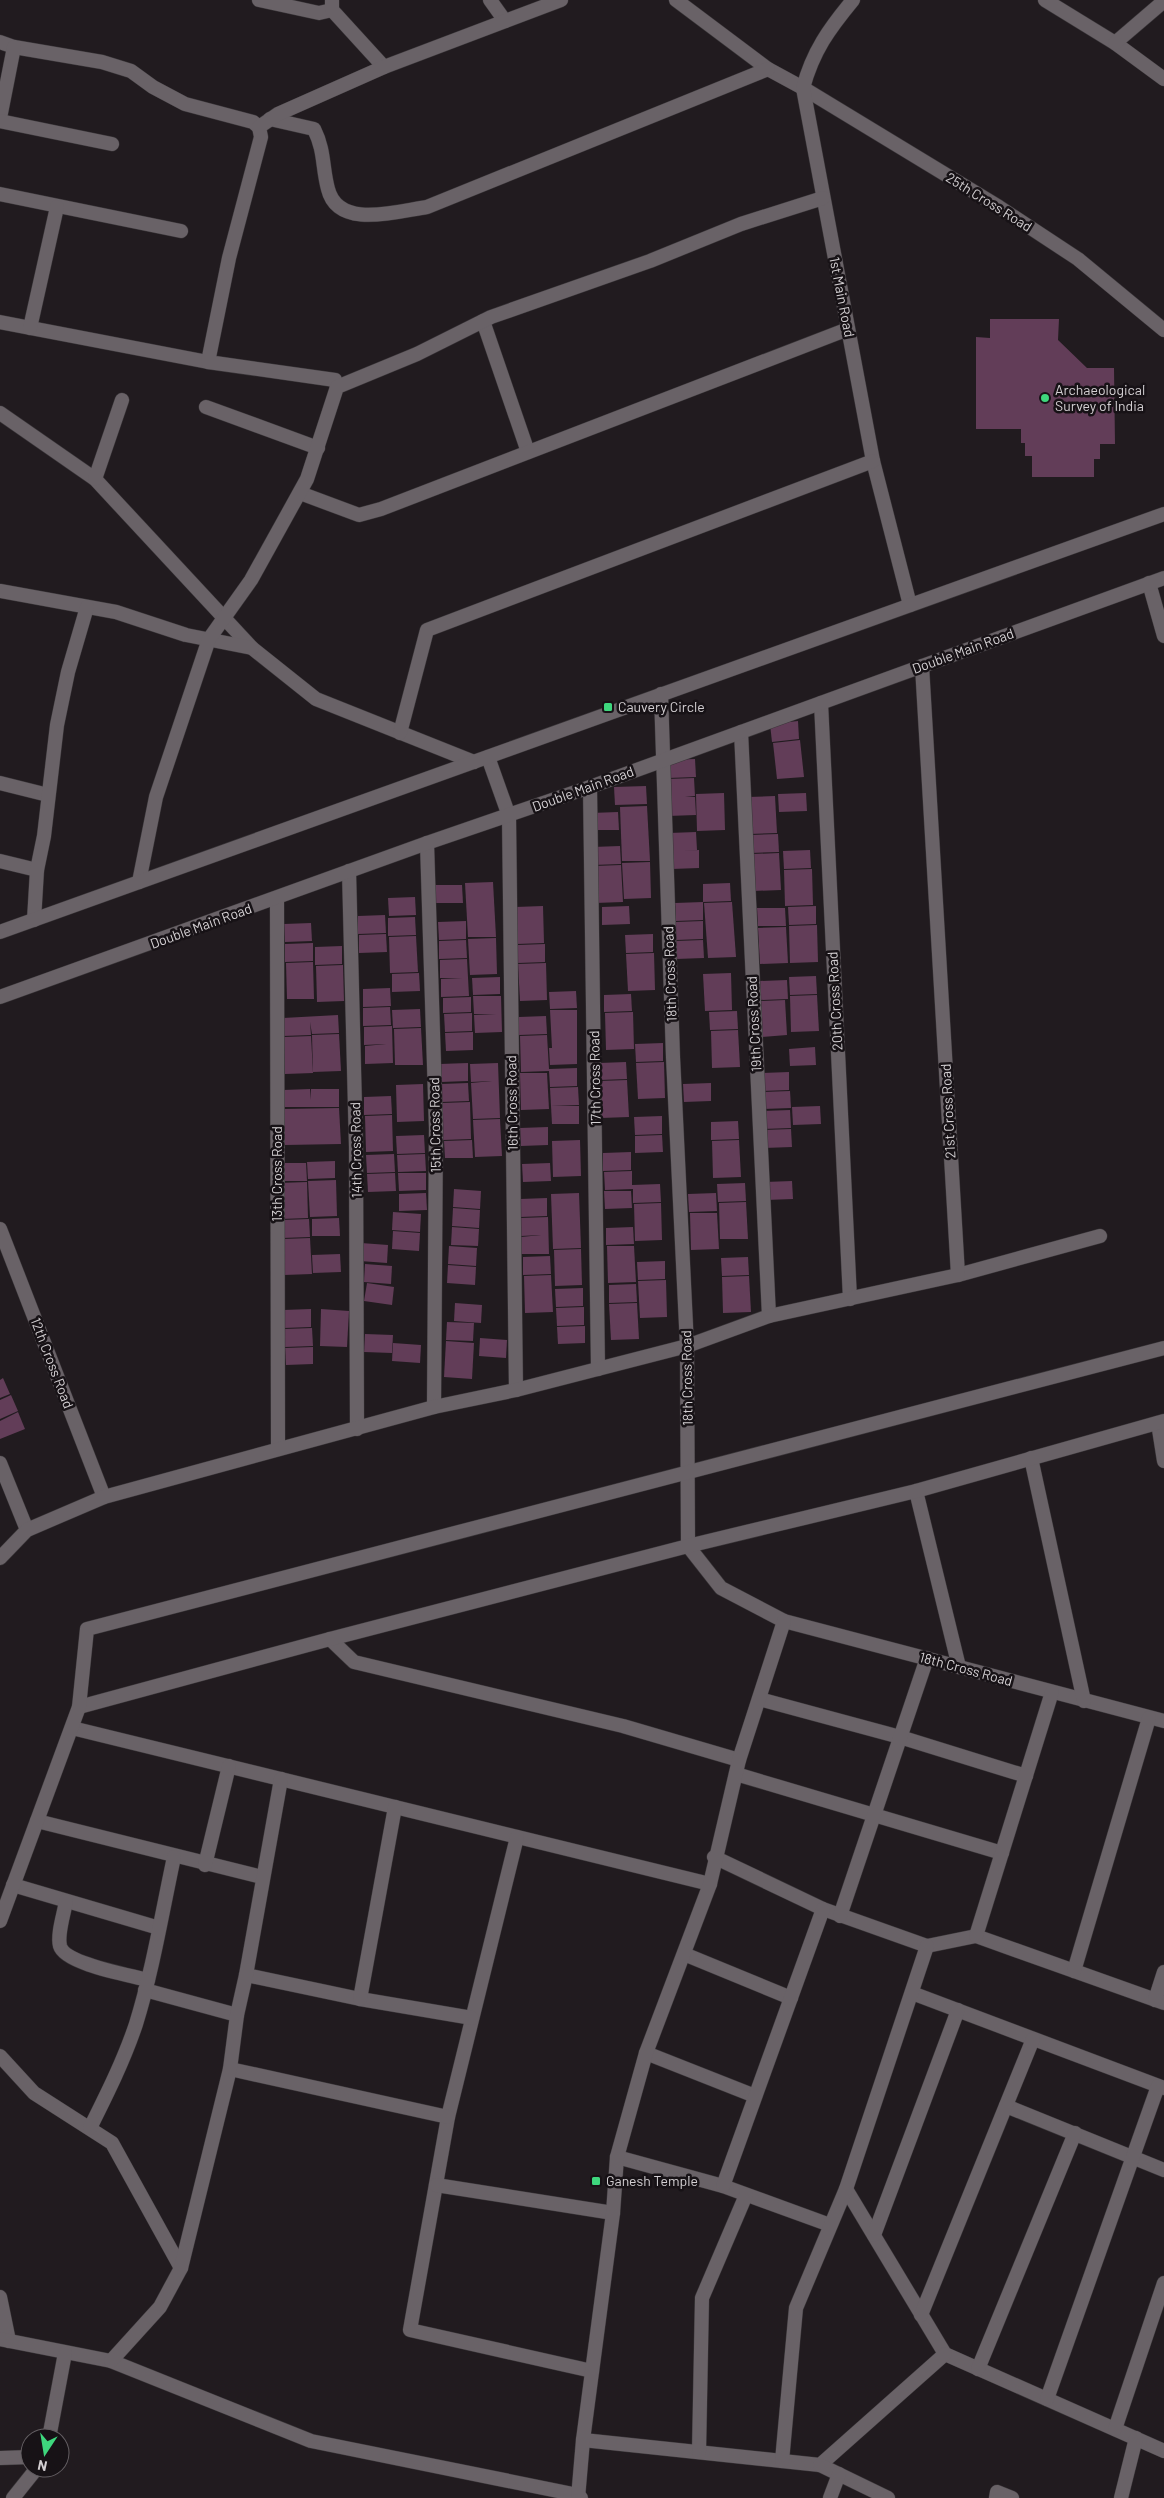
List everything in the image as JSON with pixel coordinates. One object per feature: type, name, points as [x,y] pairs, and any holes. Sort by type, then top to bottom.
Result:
[{"type":"street","points":[[259,0],[319,13],[332,5],[384,67]]},
{"type":"street","points":[[490,0],[505,21]]},
{"type":"street","points":[[208,362],[229,258],[265,123],[384,67],[561,0]]},
{"type":"street","name":"25th Cross Road","points":[[676,0],[768,69],[803,88],[999,207],[1078,259],[1164,330]]},
{"type":"street","name":"1st Main Road","points":[[853,0],[824,39],[810,62],[803,88],[873,461],[910,605]]},
{"type":"street","points":[[1045,0],[1115,43],[1164,78]]},
{"type":"street","points":[[1115,43],[1164,1]]},
{"type":"street","points":[[0,42],[14,47],[102,62],[132,71],[154,87],[185,104],[253,122],[314,129],[322,145],[328,191],[336,206],[367,217],[427,207],[768,69]]},
{"type":"street","points":[[14,47],[0,120],[112,144]]},
{"type":"street","points":[[0,194],[180,232]]},
{"type":"street","points":[[336,387],[417,354],[482,321],[650,260],[742,224],[823,198]]},
{"type":"street","points":[[30,328],[57,206]]},
{"type":"street","points":[[482,321],[528,452]]},
{"type":"street","points":[[0,322],[208,362],[335,380],[336,387],[307,479],[251,580],[226,618],[209,639],[156,798],[139,882]]},
{"type":"street","points":[[300,493],[359,515],[409,499],[848,329]]},
{"type":"street","points":[[95,479],[122,400]]},
{"type":"street","points":[[206,407],[318,448]]},
{"type":"street","points":[[0,413],[95,479],[252,648],[316,699],[474,762]]},
{"type":"street","points":[[400,734],[428,630],[873,461]]},
{"type":"street","points":[[0,932],[1164,514]]},
{"type":"street","name":"Double Main Road","points":[[0,997],[277,899],[427,843],[590,787],[1164,578]]},
{"type":"street","points":[[1149,583],[1164,636]]},
{"type":"street","points":[[0,591],[116,612],[186,635],[252,648]]},
{"type":"street","points":[[34,920],[37,870],[44,836],[57,725],[68,672],[88,607]]},
{"type":"street","name":"21st Cross Road","points":[[922,666],[958,1275]]},
{"type":"street","name":"18th Cross Road","points":[[661,694],[673,1057],[687,1346],[688,1546],[722,1588],[784,1621],[1164,1721]]},
{"type":"street","name":"20th Cross Road","points":[[821,703],[850,1299]]},
{"type":"street","name":"19th Cross Road","points":[[741,732],[769,1316]]},
{"type":"street","name":"16th Cross Road","points":[[488,757],[508,816],[516,1390]]},
{"type":"street","points":[[0,782],[48,794]]},
{"type":"street","name":"17th Cross Road","points":[[590,787],[598,1369]]},
{"type":"street","name":"15th Cross Road","points":[[427,843],[436,1128],[434,1407]]},
{"type":"street","points":[[0,861],[37,870]]},
{"type":"street","name":"14th Cross Road","points":[[349,871],[356,1147],[357,1429]]},
{"type":"street","name":"13th Cross Road","points":[[277,899],[278,1449]]},
{"type":"street","name":"12th Cross Road","points":[[0,1229],[104,1497]]},
{"type":"street","points":[[0,1558],[27,1530],[104,1497],[434,1407],[516,1390],[687,1346],[769,1316],[958,1275],[1100,1236]]},
{"type":"street","points":[[0,1921],[79,1707],[87,1629],[1164,1348]]},
{"type":"street","points":[[79,1707],[330,1638],[688,1546],[916,1491],[1161,1422],[1164,1461]]},
{"type":"street","points":[[1030,1458],[1084,1701]]},
{"type":"street","points":[[0,1463],[27,1530]]},
{"type":"street","points":[[916,1491],[959,1667]]},
{"type":"street","points":[[0,2297],[5,2340],[111,2361],[311,2441],[579,2497],[583,2440],[613,2214],[617,2157],[646,2053],[710,1884],[714,1857],[739,1760],[784,1621]]},
{"type":"street","points":[[330,1638],[354,1662],[623,1726],[739,1760]]},
{"type":"street","points":[[840,1916],[873,1813],[927,1658]]},
{"type":"street","points":[[976,1936],[1052,1692]]},
{"type":"street","points":[[759,1699],[900,1737],[1026,1776]]},
{"type":"street","points":[[1074,1971],[1149,1718]]},
{"type":"street","points":[[72,1728],[710,1884]]},
{"type":"street","points":[[205,1865],[229,1766]]},
{"type":"street","points":[[736,1774],[1002,1852]]},
{"type":"street","points":[[111,2361],[160,2306],[181,2268],[230,2070],[237,2015],[246,1975],[281,1779]]},
{"type":"street","points":[[360,1999],[395,1807]]},
{"type":"street","points":[[37,1821],[205,1865],[262,1877]]},
{"type":"street","points":[[517,1837],[448,2118],[410,2330],[592,2371]]},
{"type":"street","points":[[90,2128],[114,2080],[135,2026],[147,1985],[174,1857]]},
{"type":"street","points":[[714,1857],[823,1909],[927,1946],[976,1936],[1160,2001],[1164,1972]]},
{"type":"street","points":[[14,1885],[159,1928]]},
{"type":"street","points":[[66,1901],[59,1944],[62,1951],[77,1961],[237,2015]]},
{"type":"street","points":[[723,2186],[823,1909]]},
{"type":"street","points":[[782,2461],[796,2308],[846,2189],[927,1946]]},
{"type":"street","points":[[684,1954],[791,1998]]},
{"type":"street","points":[[246,1975],[360,1999],[472,2018]]},
{"type":"street","points":[[912,1993],[1161,2087],[1047,2399]]},
{"type":"street","points":[[874,2235],[958,2010]]},
{"type":"street","points":[[921,2315],[1033,2039]]},
{"type":"street","points":[[646,2053],[755,2096]]},
{"type":"street","points":[[0,2056],[34,2093],[112,2143],[181,2268]]},
{"type":"street","points":[[230,2070],[448,2118]]},
{"type":"street","points":[[1006,2106],[1164,2170]]},
{"type":"street","points":[[978,2369],[1075,2133]]},
{"type":"street","points":[[617,2157],[723,2186],[830,2225]]},
{"type":"street","points":[[436,2185],[613,2214]]},
{"type":"street","points":[[846,2189],[944,2354],[1164,2451]]},
{"type":"street","points":[[698,2452],[702,2298],[746,2195]]},
{"type":"street","points":[[1114,2429],[1164,2283]]},
{"type":"street","points":[[51,2428],[65,2353]]},
{"type":"street","points":[[820,2465],[944,2354]]},
{"type":"street","points":[[1120,2498],[1136,2438]]},
{"type":"street","points":[[583,2440],[820,2465],[888,2498]]},
{"type":"street","points":[[0,2458],[20,2457]]},
{"type":"street","points":[[830,2498],[839,2474]]},
{"type":"street","points":[[13,2498],[29,2478]]},
{"type":"street","points":[[996,2498],[998,2492],[1012,2498]]},
{"type":"building","name":"Archaeological Survey of India","points":[[990,319],[1059,319],[1058,340],[1087,368],[1114,368],[1115,444],[1100,444],[1100,459],[1094,459],[1094,477],[1032,477],[1032,456],[1025,456],[1025,443],[1021,443],[1021,429],[976,429],[976,337],[990,338]]},
{"type":"building","points":[[798,721],[799,739],[772,742],[770,724]]},
{"type":"building","points":[[800,740],[804,777],[777,779],[773,743]]},
{"type":"building","points":[[695,759],[696,777],[668,778],[668,760]]},
{"type":"building","points":[[694,778],[695,796],[685,797],[695,797],[696,815],[668,816],[667,779]]},
{"type":"building","points":[[646,786],[647,804],[615,805],[614,787]]},
{"type":"building","points":[[724,793],[725,830],[697,831],[696,794]]},
{"type":"building","points":[[806,793],[807,811],[779,812],[778,794]]},
{"type":"building","points":[[775,796],[777,833],[749,834],[748,797]]},
{"type":"building","points":[[647,806],[650,861],[622,861],[620,807]]},
{"type":"building","points":[[618,812],[619,830],[592,830],[591,813]]},
{"type":"building","points":[[696,832],[697,850],[680,851],[699,850],[699,868],[672,869],[669,833]]},
{"type":"building","points":[[778,834],[779,852],[751,853],[751,835]]},
{"type":"building","points":[[620,846],[621,864],[593,865],[592,847]]},
{"type":"building","points":[[810,850],[811,868],[784,869],[783,851]]},
{"type":"building","points":[[779,853],[781,890],[753,891],[752,854]]},
{"type":"building","points":[[650,862],[651,898],[624,899],[622,863]]},
{"type":"building","points":[[621,865],[623,902],[595,903],[594,866]]},
{"type":"building","points":[[812,869],[813,905],[785,906],[784,870]]},
{"type":"building","points":[[493,882],[496,937],[468,937],[465,883]]},
{"type":"building","points":[[730,883],[731,901],[703,902],[703,884]]},
{"type":"building","points":[[435,885],[462,885],[463,903],[435,903]]},
{"type":"building","points":[[415,897],[416,915],[389,916],[388,898]]},
{"type":"building","points":[[703,902],[703,920],[676,921],[675,903]]},
{"type":"building","points":[[732,902],[736,957],[708,958],[704,903]]},
{"type":"building","points":[[543,906],[544,943],[517,944],[515,907]]},
{"type":"building","points":[[629,906],[630,924],[602,925],[602,907]]},
{"type":"building","points":[[816,906],[816,924],[789,925],[788,907]]},
{"type":"building","points":[[757,908],[785,908],[786,926],[758,926]]},
{"type":"building","points":[[385,915],[386,933],[358,934],[358,916]]},
{"type":"building","points":[[415,917],[416,935],[388,936],[388,918]]},
{"type":"building","points":[[466,921],[466,939],[439,940],[438,922]]},
{"type":"building","points":[[703,921],[703,939],[676,940],[675,922]]},
{"type":"building","points":[[311,923],[312,941],[285,942],[284,924]]},
{"type":"building","points":[[817,925],[818,962],[790,963],[789,926]]},
{"type":"building","points":[[786,927],[788,963],[760,964],[758,928]]},
{"type":"building","points":[[386,934],[387,952],[359,953],[359,935]]},
{"type":"building","points":[[653,934],[653,952],[626,953],[625,935]]},
{"type":"building","points":[[416,936],[418,972],[390,973],[389,937]]},
{"type":"building","points":[[496,938],[497,974],[470,975],[468,939]]},
{"type":"building","points":[[466,940],[467,958],[439,959],[439,941]]},
{"type":"building","points":[[703,940],[704,958],[676,959],[676,941]]},
{"type":"building","points":[[313,943],[313,961],[285,962],[285,944]]},
{"type":"building","points":[[545,944],[545,962],[518,963],[518,945]]},
{"type":"building","points":[[342,946],[342,964],[315,965],[315,947]]},
{"type":"building","points":[[654,953],[655,990],[628,991],[626,954]]},
{"type":"building","points":[[467,959],[469,996],[441,997],[441,979],[462,978],[440,978],[440,960]]},
{"type":"building","points":[[313,962],[314,999],[287,999],[286,963]]},
{"type":"building","points":[[546,963],[547,1000],[520,1001],[518,964]]},
{"type":"building","points":[[343,965],[344,1001],[317,1002],[316,966]]},
{"type":"building","points":[[419,973],[420,991],[392,992],[392,974]]},
{"type":"building","points":[[731,973],[732,1010],[705,1011],[703,974]]},
{"type":"building","points":[[816,976],[817,994],[790,995],[789,977]]},
{"type":"building","points":[[500,977],[500,994],[473,995],[472,978]]},
{"type":"building","points":[[787,980],[788,999],[760,1000],[759,981]]},
{"type":"building","points":[[390,988],[391,1006],[363,1007],[363,989]]},
{"type":"building","points":[[576,991],[577,1008],[550,1009],[549,992]]},
{"type":"building","points":[[631,994],[632,1011],[604,1012],[604,995]]},
{"type":"building","points":[[817,995],[819,1031],[791,1032],[790,996]]},
{"type":"building","points":[[473,996],[501,996],[502,1032],[475,1033],[474,1015],[496,1014],[474,1014]]},
{"type":"building","points":[[471,997],[471,1012],[443,1013],[443,998]]},
{"type":"building","points":[[785,1000],[787,1035],[761,1037],[760,1001]]},
{"type":"building","points":[[390,1007],[391,1025],[363,1026],[363,1008]]},
{"type":"building","points":[[420,1009],[421,1027],[393,1028],[392,1010]]},
{"type":"building","points":[[550,1010],[577,1010],[577,1064],[550,1065],[549,1048],[552,1048]]},
{"type":"building","points":[[737,1011],[738,1029],[710,1030],[709,1012]]},
{"type":"building","points":[[633,1012],[634,1049],[606,1050],[605,1013]]},
{"type":"building","points":[[472,1013],[472,1031],[445,1032],[444,1014]]},
{"type":"building","points":[[338,1015],[339,1033],[312,1034],[310,1022],[311,1035],[283,1036],[283,1018]]},
{"type":"building","points":[[546,1016],[547,1034],[519,1035],[519,1017]]},
{"type":"building","points":[[392,1026],[393,1063],[365,1064],[365,1046],[386,1044],[364,1045],[364,1027]]},
{"type":"building","points":[[421,1028],[423,1065],[395,1065],[394,1029]]},
{"type":"building","points":[[738,1030],[740,1067],[712,1068],[711,1031]]},
{"type":"building","points":[[473,1032],[473,1050],[446,1051],[445,1033]]},
{"type":"building","points":[[339,1034],[341,1071],[313,1072],[312,1035]]},
{"type":"building","points":[[547,1035],[549,1069],[577,1068],[577,1086],[550,1087],[549,1071],[521,1072],[520,1036]]},
{"type":"building","points":[[311,1036],[313,1073],[285,1074],[284,1037]]},
{"type":"building","points":[[663,1043],[663,1061],[636,1062],[635,1044]]},
{"type":"building","points":[[815,1047],[816,1065],[790,1066],[789,1049]]},
{"type":"building","points":[[626,1062],[627,1079],[600,1080],[599,1063]]},
{"type":"building","points":[[664,1062],[665,1098],[638,1099],[636,1063]]},
{"type":"building","points":[[468,1063],[468,1081],[441,1082],[440,1064]]},
{"type":"building","points":[[498,1063],[500,1118],[473,1119],[471,1083],[492,1081],[471,1082],[470,1064]]},
{"type":"building","points":[[789,1072],[789,1090],[762,1091],[761,1073]]},
{"type":"building","points":[[520,1073],[547,1073],[549,1109],[521,1110]]},
{"type":"building","points":[[627,1080],[629,1117],[601,1118],[600,1081]]},
{"type":"building","points":[[468,1083],[469,1101],[441,1102],[441,1084]]},
{"type":"building","points":[[711,1083],[711,1101],[684,1102],[683,1084]]},
{"type":"building","points":[[423,1084],[424,1121],[397,1122],[396,1085]]},
{"type":"building","points":[[578,1087],[579,1105],[551,1106],[550,1088]]},
{"type":"building","points":[[310,1089],[310,1100],[311,1089],[339,1089],[339,1107],[283,1107],[283,1090]]},
{"type":"building","points":[[790,1091],[791,1108],[763,1109],[762,1092]]},
{"type":"building","points":[[391,1096],[392,1114],[364,1115],[364,1097]]},
{"type":"building","points":[[470,1102],[471,1139],[443,1140],[442,1103]]},
{"type":"building","points":[[551,1106],[579,1106],[579,1124],[552,1124]]},
{"type":"building","points":[[820,1106],[821,1124],[793,1125],[792,1107]]},
{"type":"building","points":[[339,1108],[341,1144],[285,1145],[284,1109]]},
{"type":"building","points":[[790,1110],[791,1128],[763,1129],[762,1111]]},
{"type":"building","points":[[392,1115],[393,1151],[366,1152],[365,1116]]},
{"type":"building","points":[[662,1116],[662,1134],[635,1135],[634,1117]]},
{"type":"building","points":[[500,1119],[502,1156],[475,1157],[473,1120]]},
{"type":"building","points":[[738,1121],[739,1139],[711,1140],[711,1122]]},
{"type":"building","points":[[548,1127],[548,1145],[521,1146],[520,1128]]},
{"type":"building","points":[[791,1129],[792,1147],[764,1148],[763,1130]]},
{"type":"building","points":[[424,1135],[425,1153],[397,1154],[396,1136]]},
{"type":"building","points":[[662,1135],[663,1152],[635,1153],[635,1136]]},
{"type":"building","points":[[472,1140],[473,1158],[445,1158],[444,1141]]},
{"type":"building","points":[[580,1140],[581,1176],[553,1177],[552,1141]]},
{"type":"building","points":[[739,1140],[741,1177],[713,1178],[712,1141]]},
{"type":"building","points":[[631,1152],[631,1170],[603,1171],[603,1153]]},
{"type":"building","points":[[394,1154],[395,1172],[367,1173],[366,1155]]},
{"type":"building","points":[[425,1154],[426,1171],[398,1172],[397,1155]]},
{"type":"building","points":[[335,1161],[335,1178],[308,1179],[307,1162]]},
{"type":"building","points":[[278,1163],[306,1163],[307,1181],[279,1181]]},
{"type":"building","points":[[550,1163],[551,1181],[523,1182],[522,1164]]},
{"type":"building","points":[[632,1171],[632,1185],[660,1184],[661,1202],[633,1203],[633,1189],[605,1190],[604,1172]]},
{"type":"building","points":[[395,1173],[396,1191],[368,1192],[367,1174]]},
{"type":"building","points":[[398,1173],[426,1173],[426,1190],[399,1191]]},
{"type":"building","points":[[336,1180],[337,1216],[310,1217],[308,1181]]},
{"type":"building","points":[[792,1181],[793,1199],[766,1200],[765,1182]]},
{"type":"building","points":[[307,1182],[308,1218],[281,1219],[279,1183]]},
{"type":"building","points":[[745,1183],[746,1201],[718,1202],[717,1184]]},
{"type":"building","points":[[454,1189],[481,1191],[480,1209],[453,1207]]},
{"type":"building","points":[[604,1191],[631,1191],[632,1208],[605,1209]]},
{"type":"building","points":[[426,1193],[427,1210],[399,1211],[399,1194]]},
{"type":"building","points":[[579,1193],[581,1248],[553,1249],[551,1194]]},
{"type":"building","points":[[716,1193],[717,1211],[689,1212],[688,1194]]},
{"type":"building","points":[[547,1198],[547,1216],[520,1217],[520,1199]]},
{"type":"building","points":[[746,1202],[748,1239],[720,1239],[719,1203]]},
{"type":"building","points":[[661,1203],[662,1240],[635,1241],[634,1204]]},
{"type":"building","points":[[453,1208],[480,1210],[479,1228],[452,1226]]},
{"type":"building","points":[[393,1212],[421,1214],[420,1232],[392,1230]]},
{"type":"building","points":[[690,1213],[717,1213],[719,1249],[691,1250]]},
{"type":"building","points":[[548,1217],[549,1254],[521,1254],[521,1237],[541,1235],[521,1236],[521,1218]]},
{"type":"building","points":[[339,1218],[340,1236],[312,1236],[312,1219]]},
{"type":"building","points":[[309,1219],[310,1237],[282,1238],[282,1220]]},
{"type":"building","points":[[452,1227],[479,1229],[478,1246],[451,1245]]},
{"type":"building","points":[[633,1227],[634,1244],[606,1245],[606,1228]]},
{"type":"building","points":[[393,1231],[420,1233],[419,1251],[392,1249]]},
{"type":"building","points":[[310,1238],[312,1274],[284,1275],[283,1239]]},
{"type":"building","points":[[361,1243],[388,1245],[387,1263],[360,1261]]},
{"type":"building","points":[[449,1246],[477,1248],[476,1266],[448,1264]]},
{"type":"building","points":[[607,1246],[634,1246],[636,1282],[608,1283]]},
{"type":"building","points":[[581,1249],[582,1285],[555,1286],[554,1250]]},
{"type":"building","points":[[340,1254],[341,1272],[313,1273],[312,1255]]},
{"type":"building","points":[[550,1256],[551,1274],[523,1275],[523,1257]]},
{"type":"building","points":[[748,1257],[749,1275],[722,1276],[721,1258]]},
{"type":"building","points":[[665,1261],[665,1279],[638,1280],[637,1262]]},
{"type":"building","points":[[365,1264],[392,1266],[391,1284],[364,1282]]},
{"type":"building","points":[[448,1265],[476,1267],[475,1285],[447,1283]]},
{"type":"building","points":[[551,1275],[553,1312],[525,1313],[524,1276]]},
{"type":"building","points":[[749,1276],[751,1312],[723,1313],[722,1277]]},
{"type":"building","points":[[666,1280],[667,1317],[640,1318],[638,1281]]},
{"type":"building","points":[[367,1283],[394,1287],[392,1305],[364,1301]]},
{"type":"building","points":[[636,1284],[637,1302],[609,1303],[609,1285]]},
{"type":"building","points":[[583,1288],[583,1306],[556,1307],[555,1289]]},
{"type":"building","points":[[455,1303],[482,1305],[481,1323],[454,1321]]},
{"type":"building","points":[[637,1303],[639,1339],[611,1340],[609,1304]]},
{"type":"building","points":[[584,1307],[584,1325],[557,1326],[556,1308]]},
{"type":"building","points":[[311,1309],[311,1327],[284,1328],[283,1310]]},
{"type":"building","points":[[321,1309],[349,1311],[347,1347],[320,1346]]},
{"type":"building","points":[[447,1322],[474,1323],[473,1341],[446,1340]]},
{"type":"building","points":[[585,1326],[585,1343],[558,1344],[557,1327]]},
{"type":"building","points":[[312,1328],[313,1346],[285,1347],[284,1329]]},
{"type":"building","points":[[365,1334],[393,1335],[392,1353],[364,1352]]},
{"type":"building","points":[[480,1338],[507,1340],[506,1358],[479,1356]]},
{"type":"building","points":[[446,1341],[474,1343],[472,1379],[444,1377]]},
{"type":"building","points":[[393,1343],[421,1345],[420,1363],[392,1361]]},
{"type":"building","points":[[313,1347],[313,1364],[286,1365],[285,1348]]},
{"type":"building","points":[[3,1378],[10,1394],[0,1398],[0,1380]]},
{"type":"building","points":[[11,1395],[18,1411],[0,1419],[0,1400]]},
{"type":"building","points":[[18,1412],[25,1429],[0,1439],[0,1421]]},
{"type":"place","name":"Archaeological Survey of India","points":[[1045,398]]},
{"type":"place","name":"Cauvery Circle","points":[[608,707]]},
{"type":"place","name":"Ganesh Temple","points":[[596,2181]]}]
